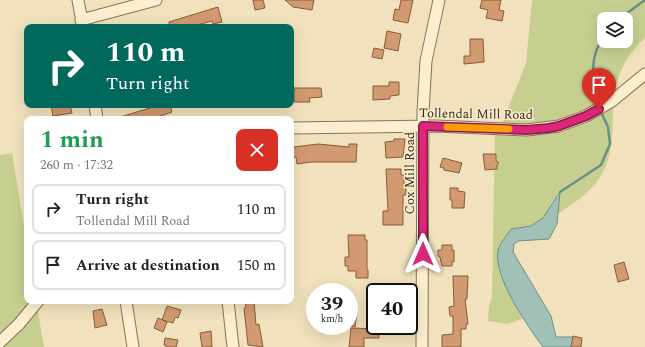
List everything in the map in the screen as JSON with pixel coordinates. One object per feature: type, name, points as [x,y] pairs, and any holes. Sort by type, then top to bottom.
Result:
[{"type":"street","points":[[78,0],[82,23],[156,0]]},
{"type":"street","name":"Cox Mill Road","points":[[422,347],[424,76],[439,0]]},
{"type":"street","name":"Tollendal Mill Road","points":[[294,128],[423,126],[527,130],[559,126],[586,116],[612,101],[645,74]]},
{"type":"street","points":[[0,342],[19,324],[36,304]]},
{"type":"street","points":[[126,304],[132,347]]},
{"type":"street","points":[[228,304],[233,347]]},
{"type":"green space","points":[[532,0],[645,0],[645,38],[633,50],[624,64],[615,88],[611,145],[606,164],[598,181],[575,202],[557,215],[559,193],[543,218],[531,226],[511,229],[500,272],[522,319],[507,324],[488,321],[489,306],[492,297],[495,131],[503,121],[526,63]]},
{"type":"green space","points":[[12,153],[24,227],[24,304],[37,304],[44,347],[0,347],[0,155]]},
{"type":"water","points":[[560,192],[557,224],[549,239],[518,241],[514,244],[513,252],[551,316],[556,337],[577,337],[575,347],[543,347],[520,314],[506,287],[498,261],[498,250],[511,229],[531,226],[543,218]]},
{"type":"building","points":[[253,0],[263,0],[265,8],[255,10]]},
{"type":"building","points":[[285,0],[314,0],[312,10],[293,7]]},
{"type":"building","points":[[401,0],[413,0],[408,23],[393,20],[395,9],[399,10]]},
{"type":"building","points":[[482,0],[501,0],[499,10],[504,11],[502,21],[486,18],[488,10],[480,8]]},
{"type":"building","points":[[218,7],[222,22],[213,24],[212,21],[201,24],[169,24],[169,22]]},
{"type":"building","points":[[387,31],[401,34],[398,51],[384,48]]},
{"type":"building","points":[[470,39],[483,39],[484,62],[464,64],[464,56],[470,56]]},
{"type":"building","points":[[374,48],[384,50],[382,59],[372,57]]},
{"type":"building","points":[[389,82],[399,82],[399,95],[390,96],[390,99],[373,100],[373,86],[389,86]]},
{"type":"building","points":[[294,88],[321,88],[322,97],[309,98],[310,102],[294,102]]},
{"type":"building","points":[[52,108],[71,108],[72,113],[53,116]]},
{"type":"building","points":[[150,108],[171,108],[172,112],[161,116],[123,116]]},
{"type":"building","points":[[394,139],[405,139],[403,157],[386,158],[385,142],[394,141]]},
{"type":"building","points":[[318,144],[349,147],[349,144],[357,144],[356,162],[311,162],[297,164],[296,157],[294,157],[294,147]]},
{"type":"building","points":[[483,154],[496,154],[496,161],[499,163],[497,165],[497,169],[485,170]]},
{"type":"building","points":[[443,158],[462,163],[459,173],[444,170],[444,168],[440,167]]},
{"type":"building","points":[[386,169],[401,169],[401,175],[404,175],[406,195],[403,195],[403,225],[383,225],[383,211],[388,211]]},
{"type":"building","points":[[450,188],[458,188],[458,191],[465,192],[464,208],[452,208]]},
{"type":"building","points":[[348,235],[365,235],[365,240],[367,240],[368,278],[356,278],[356,271],[348,271],[348,266],[345,266],[345,257],[349,257]]},
{"type":"building","points":[[442,245],[452,245],[452,250],[454,250],[454,262],[452,262],[452,266],[442,266],[440,257],[438,256],[438,250],[442,250]]},
{"type":"building","points":[[624,262],[629,279],[618,282],[614,265]]},
{"type":"building","points":[[453,276],[468,276],[467,299],[465,299],[468,324],[466,324],[466,329],[461,329],[461,347],[442,347],[442,335],[453,334],[453,316],[450,316],[449,307],[454,306]]},
{"type":"building","points":[[245,304],[254,304],[256,325],[259,324],[263,347],[248,345],[244,308],[246,308]]},
{"type":"building","points":[[167,306],[181,310],[178,318],[175,317],[173,323],[162,320]]},
{"type":"building","points":[[102,309],[107,325],[95,328],[93,311]]},
{"type":"building","points":[[158,318],[167,322],[163,332],[154,328]]},
{"type":"building","points":[[358,328],[366,329],[366,335],[379,335],[379,338],[364,338],[364,347],[349,347],[350,335],[358,335]]},
{"type":"building","points":[[211,331],[212,347],[202,347],[200,333]]},
{"type":"building","points":[[573,336],[582,338],[581,347],[571,347]]},
{"type":"building","points":[[165,338],[178,340],[176,347],[166,347],[166,345],[164,345]]},
{"type":"waterway","points":[[629,12],[645,0]]},
{"type":"waterway","points":[[598,48],[594,61],[593,79],[598,105]]},
{"type":"waterway","points":[[560,192],[601,165],[610,144],[608,127],[601,112]]},
{"type":"slow traffic","points":[[447,127],[509,129]]},
{"type":"route","points":[[423,254],[423,126],[527,130],[549,128],[586,116],[599,109]]}]
